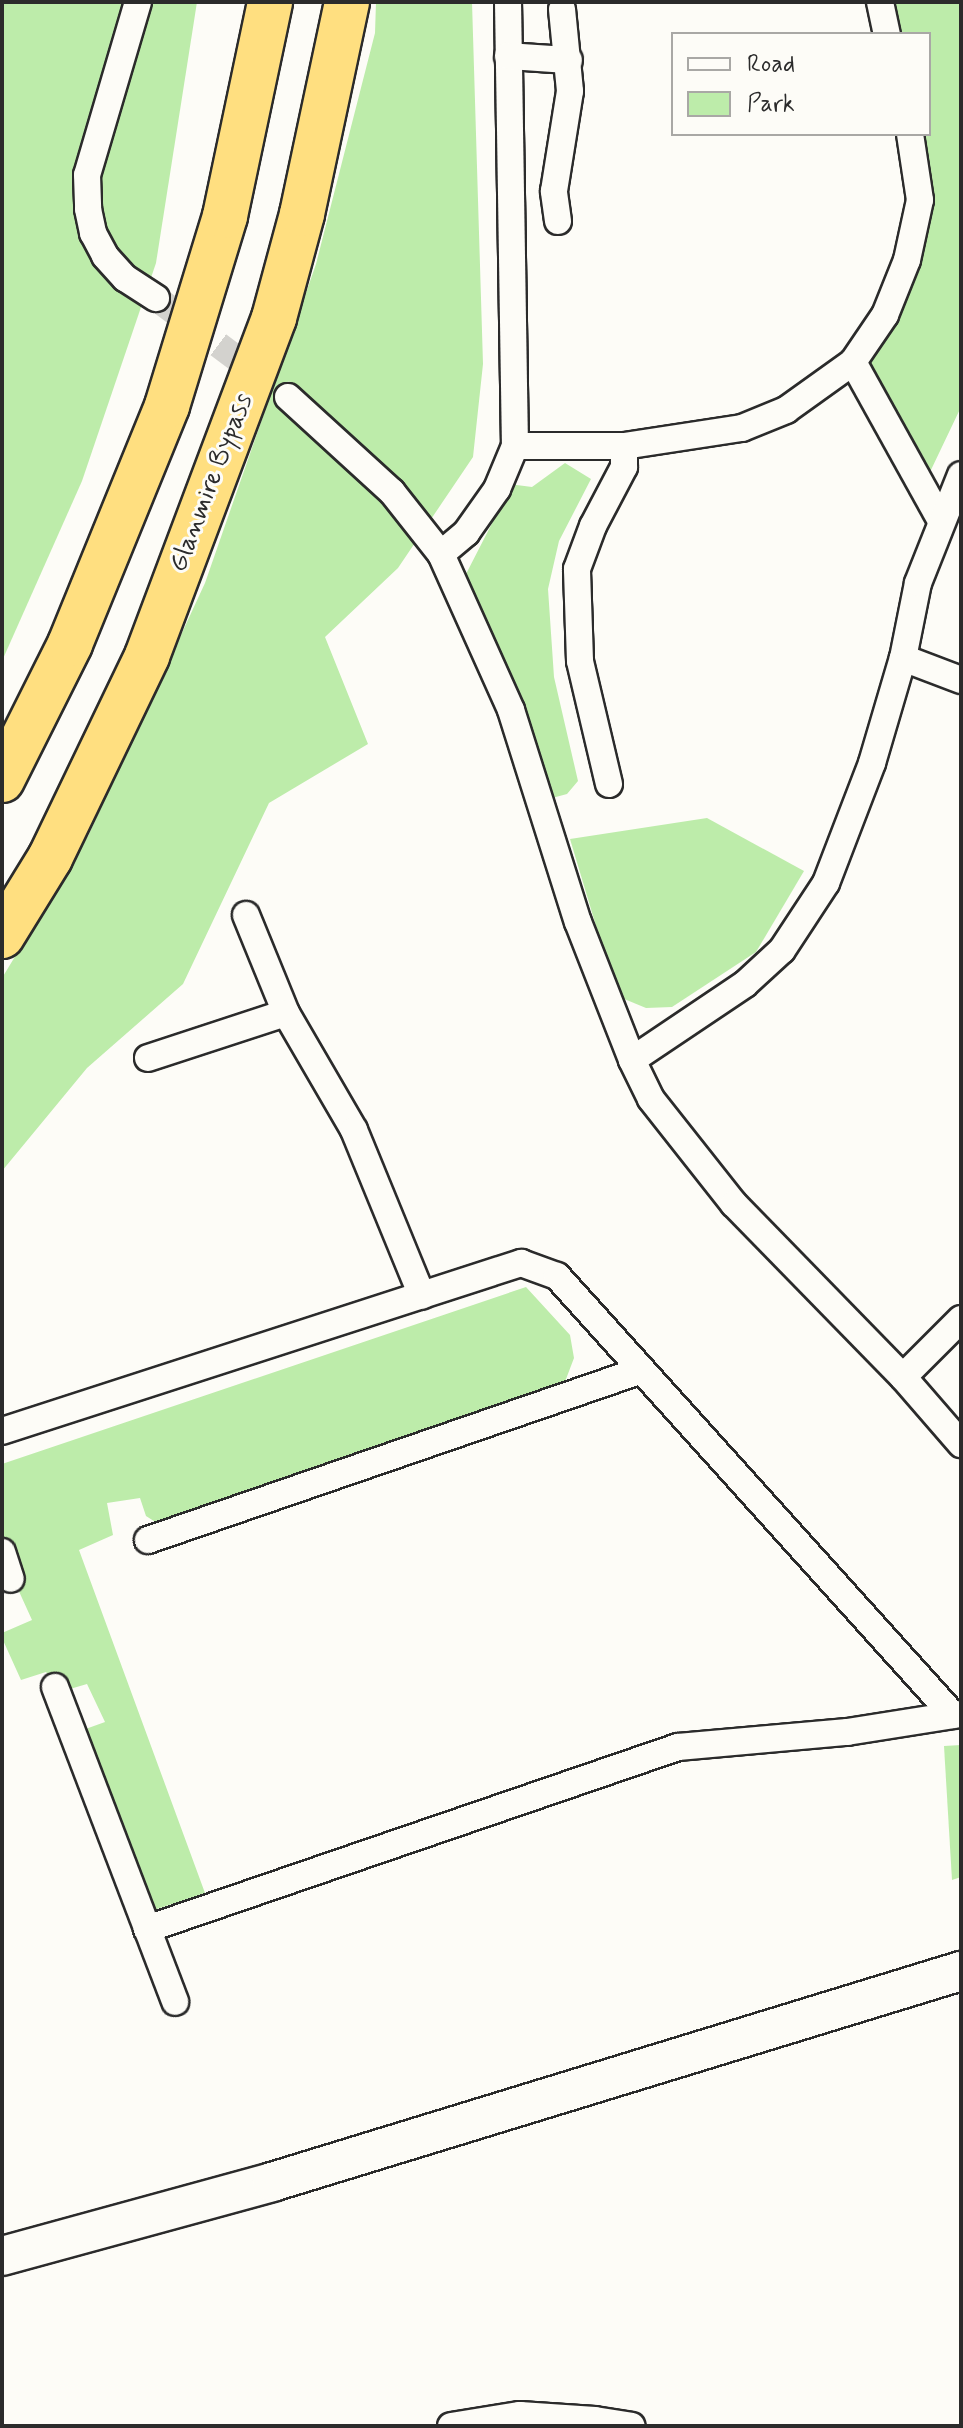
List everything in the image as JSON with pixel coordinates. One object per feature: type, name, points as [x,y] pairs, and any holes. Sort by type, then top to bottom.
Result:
[{"type":"highway","points":[[2,780],[70,644],[167,406],[225,216],[270,2]]},
{"type":"highway","name":"Glanmire Bypass","points":[[2,936],[50,858],[147,656],[269,333],[302,214],[347,2]]},
{"type":"main road","points":[[2,2256],[272,2182],[961,1971]]},
{"type":"street","points":[[138,2],[87,175],[88,209],[93,233],[105,256],[125,278],[156,298]]},
{"type":"street","points":[[441,554],[466,533],[497,489],[515,446],[508,2]]},
{"type":"street","points":[[880,2],[887,32]]},
{"type":"street","points":[[558,221],[554,191],[570,91],[562,9]]},
{"type":"street","points":[[508,56],[569,60]]},
{"type":"street","points":[[515,446],[624,446],[742,428],[786,410],[853,362],[885,315],[907,260],[920,200],[910,136]]},
{"type":"street","points":[[853,362],[941,521]]},
{"type":"street","points":[[288,397],[392,492],[441,554],[511,710],[578,922],[632,1060],[651,1099],[734,1204],[903,1377],[961,1444]]},
{"type":"street","points":[[609,784],[580,661],[577,569],[593,526],[624,467],[624,446]]},
{"type":"street","points":[[632,1060],[745,984],[782,950],[826,883],[872,763],[903,658],[918,583],[961,475]]},
{"type":"street","points":[[903,658],[961,680]]},
{"type":"street","points":[[246,915],[286,1013],[354,1130],[422,1296]]},
{"type":"street","points":[[148,1058],[286,1013]]},
{"type":"street","points":[[2,1431],[521,1263],[557,1276],[957,1714]]},
{"type":"street","points":[[903,1377],[961,1319]]},
{"type":"street","points":[[148,1540],[642,1370]]},
{"type":"street","points":[[2,1552],[11,1579]]},
{"type":"street","points":[[55,1687],[175,2002]]},
{"type":"street","points":[[147,1929],[678,1747],[847,1732],[957,1714]]},
{"type":"street","points":[[451,2426],[520,2415],[632,2426]]},
{"type":"green space","points":[[2,2],[197,2],[156,263],[82,481],[2,661]]},
{"type":"green space","points":[[376,2],[472,2],[483,364],[473,457],[398,568],[325,637],[368,744],[269,803],[183,984],[87,1068],[2,1171],[2,978],[88,836],[205,583],[316,264],[375,33]]},
{"type":"green space","points":[[890,2],[961,2],[961,407],[930,472],[869,362],[896,309],[932,215],[917,136],[931,136],[931,32],[897,32]]},
{"type":"green space","points":[[565,463],[591,479],[559,541],[548,589],[554,677],[578,781],[567,794],[552,798],[465,576],[506,496],[509,484],[532,487]]},
{"type":"green space","points":[[707,818],[804,871],[756,952],[672,1007],[646,1008],[617,996],[570,839]]},
{"type":"green space","points":[[526,1287],[570,1335],[574,1358],[563,1387],[157,1523],[146,1516],[140,1498],[107,1503],[113,1535],[79,1550],[205,1893],[148,1912],[80,1731],[105,1722],[87,1684],[63,1691],[46,1672],[21,1680],[2,1638],[2,1633],[32,1620],[2,1554],[2,1464]]},
{"type":"green space","points":[[961,1745],[961,1877],[952,1880],[944,1746]]},
{"type":"tunnel","points":[[156,298],[288,397]]}]
